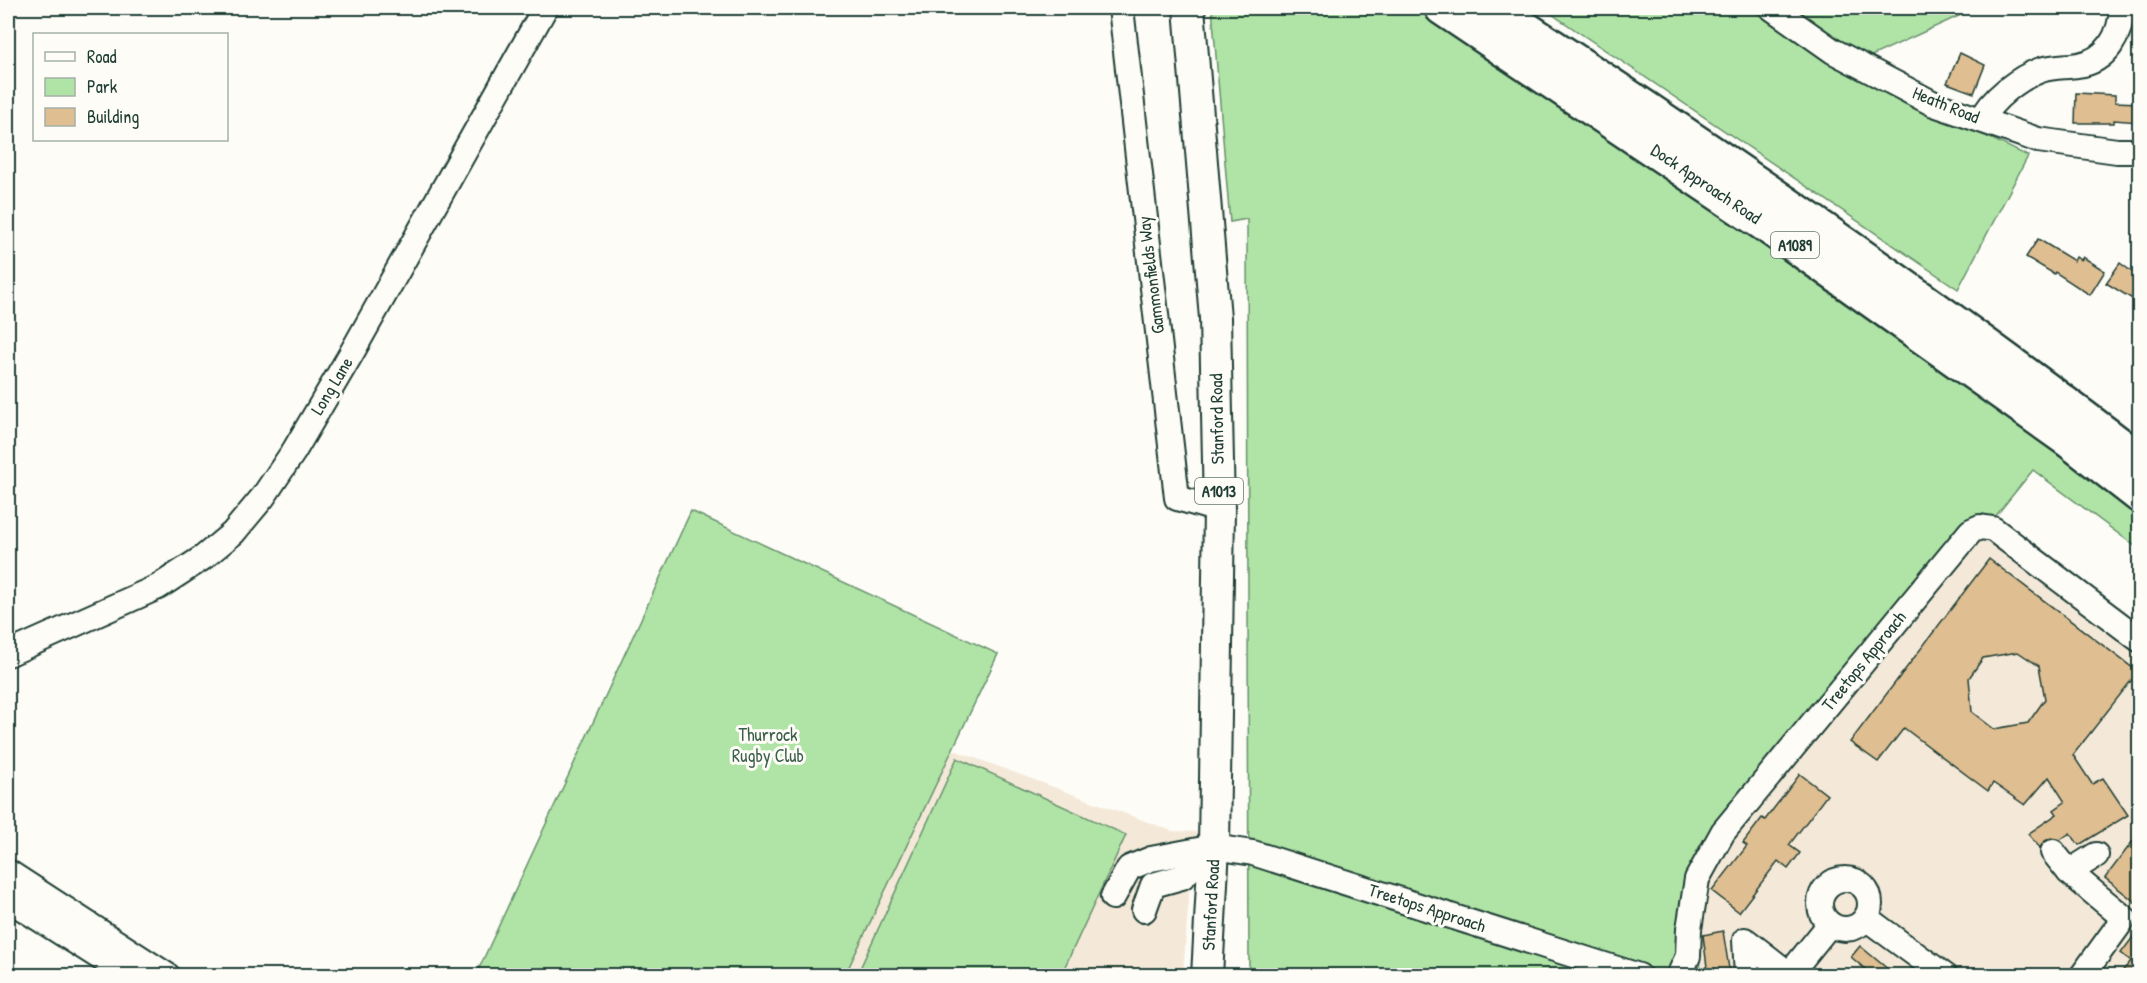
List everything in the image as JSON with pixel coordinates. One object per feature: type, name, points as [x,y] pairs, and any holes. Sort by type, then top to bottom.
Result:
[{"type":"highway","name":"Dock Approach Road","points":[[1442,8],[1777,232],[2068,440],[2139,496]]},
{"type":"highway","name":"Dock Approach Road","points":[[1494,8],[1787,204],[1936,310],[2139,460]]},
{"type":"main road","name":"Stanford Road","points":[[1190,8],[1215,318],[1219,510],[1214,847],[1207,975]]},
{"type":"street","name":"Long Lane","points":[[8,654],[158,587],[204,557],[233,533],[263,497],[294,451],[351,354],[545,8]]},
{"type":"street","name":"Gammonfields Way","points":[[1121,8],[1177,498],[1219,510]]},
{"type":"street","name":"Heath Road","points":[[1772,8],[1833,51],[1934,104],[2038,140],[2117,151],[2139,151]]},
{"type":"street","points":[[1982,120],[1991,103],[2027,76],[2057,66],[2096,60],[2106,52],[2119,27],[2122,8]]},
{"type":"street","name":"Treetops Approach","points":[[1679,975],[1688,956],[1689,929],[1697,879],[1724,832],[1971,531],[1980,527],[1993,529],[2139,640]]},
{"type":"street","points":[[1153,885],[1182,877],[1214,847]]},
{"type":"street","name":"Treetops Approach","points":[[1129,868],[1151,859],[1214,847],[1253,852],[1639,975]]},
{"type":"street","points":[[2053,852],[2069,872],[2124,918],[2082,975]]},
{"type":"street","points":[[2069,872],[2096,855]]},
{"type":"street","points":[[1113,897],[1129,868],[1145,873],[1153,885]]},
{"type":"street","points":[[8,872],[168,975]]},
{"type":"street","points":[[1840,876],[1864,884],[1870,902],[1866,918],[1853,928],[1837,928],[1830,924],[1824,918],[1820,903],[1826,888],[1840,876]]},
{"type":"street","points":[[1144,910],[1153,885]]},
{"type":"street","points":[[8,899],[129,975]]},
{"type":"street","points":[[1866,918],[1945,975]]},
{"type":"street","points":[[1747,975],[1745,940],[1789,975],[1800,947],[1830,924]]},
{"type":"street","points":[[2099,975],[2108,964],[2107,942]]},
{"type":"shaded area","points":[[1982,533],[2139,651],[2139,975],[1700,976],[1700,910],[1728,833]]},
{"type":"shaded area","points":[[951,749],[1172,831],[1202,832],[1190,882],[1183,975],[845,976]]},
{"type":"green space","points":[[1212,8],[1418,8],[1628,145],[1951,372],[2139,517],[2139,549],[2033,470],[1728,833],[1700,910],[1700,975],[1249,975],[1247,219],[1230,222]]},
{"type":"green space","points":[[1543,8],[1749,8],[1820,57],[2028,156],[1958,289]]},
{"type":"green space","points":[[1791,8],[1976,8],[1865,59]]},
{"type":"green space","name":"Thurrock Rugby Club","points":[[691,511],[998,654],[845,975],[476,975]]},
{"type":"green space","points":[[957,758],[1126,835],[1061,975],[857,975]]},
{"type":"building","points":[[1960,53],[1985,65],[1974,93],[1947,83]]},
{"type":"building","points":[[2076,93],[2115,95],[2115,102],[2139,103],[2139,122],[2114,120],[2114,123],[2075,123]]},
{"type":"building","points":[[2038,239],[2074,261],[2076,257],[2081,260],[2083,257],[2105,271],[2090,295],[2055,272],[2054,274],[2026,257]]},
{"type":"building","points":[[2120,263],[2139,277],[2139,303],[2106,283]]},
{"type":"building","points":[[1989,559],[2138,672],[2073,755],[2092,784],[2103,778],[2128,815],[2079,845],[2070,833],[2060,840],[2051,838],[2045,841],[2040,848],[2028,834],[2057,814],[2054,810],[2065,802],[2049,777],[2025,805],[1993,783],[1988,791],[1904,728],[1878,762],[1850,742]],"holes":[[[2018,652],[2039,666],[2045,699],[2028,723],[1994,729],[1972,712],[1969,678],[1983,658]]]},
{"type":"building","points":[[1800,774],[1827,795],[1789,845],[1800,853],[1788,869],[1778,861],[1739,912],[1712,891],[1747,846],[1743,843],[1762,818],[1765,820]]},
{"type":"building","points":[[2139,833],[2139,905],[2105,878]]},
{"type":"building","points":[[2139,929],[2139,975],[2119,975],[2131,961],[2121,953]]},
{"type":"building","points":[[1723,931],[1730,975],[1708,975],[1703,935]]},
{"type":"building","points":[[1860,946],[1895,975],[1872,975],[1851,957]]}]
